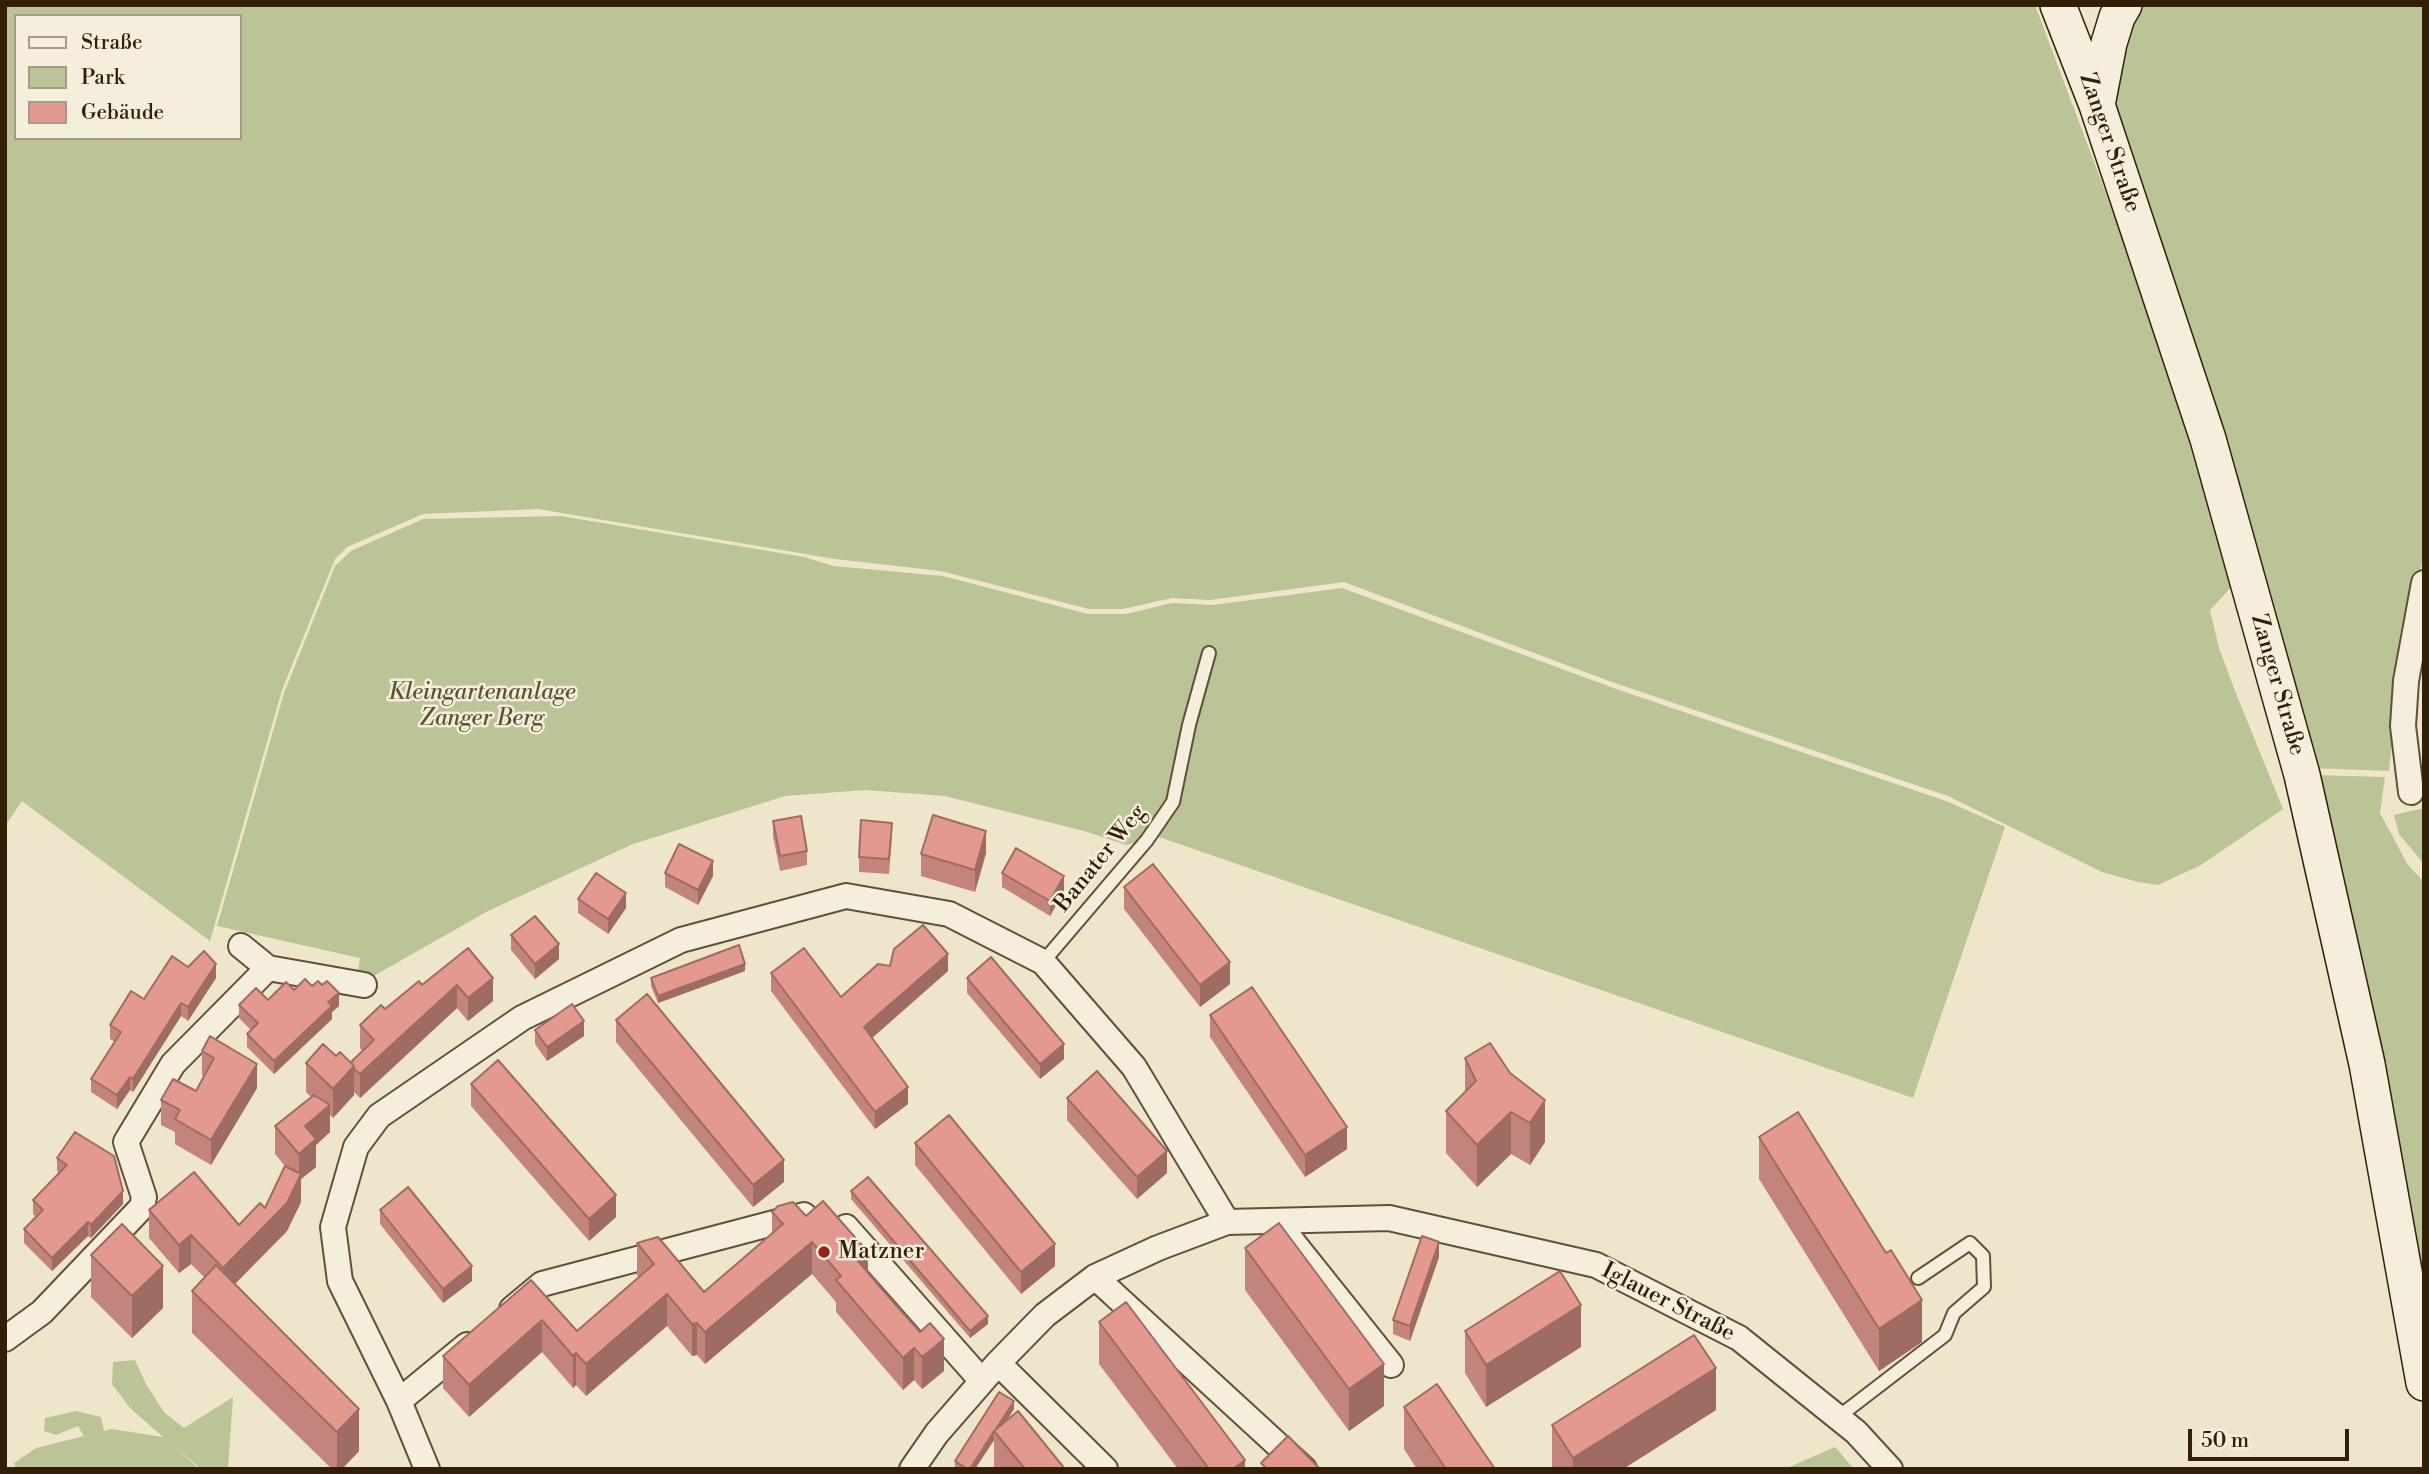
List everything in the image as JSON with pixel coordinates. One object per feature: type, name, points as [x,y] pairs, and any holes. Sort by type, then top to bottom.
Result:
[{"type":"street","name":"Zanger Straße","points":[[2058,5],[2096,105],[2208,439],[2302,775],[2367,1064],[2424,1383]]},
{"type":"street","points":[[2096,105],[2109,43],[2117,17],[2124,5]]},
{"type":"street","points":[[2411,792],[2403,726],[2406,681],[2424,583]]},
{"type":"street","points":[[426,1469],[399,1401],[340,1281],[333,1227],[356,1147],[379,1116],[522,1018],[681,940],[846,896],[949,914],[1043,962],[1134,1067],[1227,1222]]},
{"type":"street","points":[[241,946],[268,968],[363,985]]},
{"type":"street","points":[[5,1339],[42,1312],[142,1207],[144,1197],[126,1142],[173,1064],[268,968]]},
{"type":"street","points":[[399,1401],[542,1284],[830,1209],[990,1372],[1105,1469]]},
{"type":"street","name":"Iglauer Straße","points":[[912,1469],[937,1433],[990,1372],[1045,1315],[1095,1277],[1158,1248],[1227,1222],[1389,1219],[1596,1265],[1739,1338],[1856,1432],[1890,1469]]},
{"type":"street","points":[[1276,1222],[1391,1365]]},
{"type":"street","points":[[1095,1277],[1304,1469]]},
{"type":"lane","name":"Banater Weg","points":[[1043,962],[1147,840],[1173,802],[1189,725],[1209,653]]},
{"type":"lane","points":[[1837,1418],[1945,1335],[1954,1313],[1983,1287],[1983,1256],[1970,1243],[1918,1278]]},
{"type":"green space","points":[[5,5],[2035,5],[2117,223],[2173,387],[2202,486],[2235,583],[2210,610],[2219,648],[2283,809],[2201,865],[2158,885],[2138,882],[2102,872],[1948,796],[1609,681],[1344,582],[1210,600],[1172,598],[1123,609],[1089,609],[941,571],[835,559],[538,509],[423,514],[347,547],[335,559],[282,690],[210,941],[22,801],[5,826]]},
{"type":"green space","points":[[2137,5],[2424,5],[2424,553],[2401,653],[2389,771],[2311,768],[2113,114],[2115,48]]},
{"type":"green space","name":"Kleingartenanlage Zanger Berg","points":[[561,516],[804,557],[833,566],[943,576],[1088,614],[1126,614],[1172,603],[1213,605],[1342,588],[1619,690],[1946,801],[2005,827],[1913,1098],[1159,837],[1126,845],[1084,831],[945,796],[865,790],[785,796],[633,844],[488,911],[356,986],[360,958],[217,926],[284,693],[335,566],[351,551],[423,519]]},
{"type":"green space","points":[[2314,775],[2385,777],[2380,813],[2408,865],[2424,882],[2424,1301]]},
{"type":"green space","points":[[2424,808],[2424,864],[2399,834],[2394,815]]},
{"type":"green space","points":[[135,1360],[164,1412],[184,1428],[233,1397],[228,1469],[201,1469],[173,1445],[199,1469],[16,1469],[14,1463],[36,1448],[84,1436],[78,1426],[56,1435],[44,1431],[45,1418],[76,1411],[101,1417],[104,1431],[111,1429],[163,1437],[130,1408],[112,1384],[113,1362]]},
{"type":"green space","points":[[1835,1447],[1854,1469],[1785,1469]]},
{"type":"building","points":[[933,815],[986,831],[975,870],[921,854]]},
{"type":"building","points":[[801,816],[807,851],[780,856],[773,821]]},
{"type":"building","points":[[861,820],[892,823],[889,859],[859,857]]},
{"type":"building","points":[[679,844],[713,861],[698,890],[665,873]]},
{"type":"building","points":[[1016,848],[1064,876],[1050,901],[1002,873]]},
{"type":"building","points":[[1153,864],[1230,962],[1200,985],[1124,887]]},
{"type":"building","points":[[596,873],[626,893],[608,919],[578,899]]},
{"type":"building","points":[[535,916],[559,944],[535,964],[511,935]]},
{"type":"building","points":[[923,925],[948,954],[864,1027],[908,1087],[875,1112],[771,973],[804,948],[841,997],[878,964],[890,966],[894,949]]},
{"type":"building","points":[[739,945],[745,964],[658,996],[651,978]]},
{"type":"building","points":[[468,948],[493,978],[468,998],[457,985],[360,1074],[354,1069],[351,1062],[374,1040],[360,1025],[381,1005],[385,1009],[419,981],[422,985]]},
{"type":"building","points":[[204,951],[216,964],[188,1007],[181,1003],[133,1079],[130,1077],[117,1095],[91,1079],[121,1032],[110,1025],[131,991],[144,999],[172,956],[188,967]]},
{"type":"building","points":[[991,957],[1064,1044],[1040,1064],[967,978]]},
{"type":"building","points":[[305,979],[312,986],[318,981],[322,985],[327,981],[339,993],[328,1002],[332,1006],[274,1061],[247,1034],[258,1023],[239,1005],[256,988],[268,1000],[286,982],[294,990]]},
{"type":"building","points":[[1252,987],[1347,1127],[1305,1155],[1210,1015]]},
{"type":"building","points":[[647,994],[784,1160],[753,1185],[616,1020]]},
{"type":"building","points":[[572,1004],[584,1021],[547,1047],[535,1030]]},
{"type":"building","points":[[210,1036],[257,1064],[211,1140],[175,1119],[180,1110],[161,1100],[173,1079],[196,1091],[214,1058],[202,1051]]},
{"type":"building","points":[[1490,1043],[1510,1073],[1545,1100],[1530,1123],[1511,1112],[1477,1145],[1446,1111],[1476,1081],[1465,1058]]},
{"type":"building","points":[[323,1044],[336,1056],[340,1052],[354,1066],[333,1089],[306,1063]]},
{"type":"building","points":[[498,1060],[616,1195],[589,1219],[471,1084]]},
{"type":"building","points":[[1097,1071],[1167,1151],[1137,1177],[1067,1098]]},
{"type":"building","points":[[314,1095],[330,1105],[305,1126],[316,1139],[299,1154],[275,1126]]},
{"type":"building","points":[[1798,1112],[1886,1253],[1891,1250],[1922,1300],[1879,1329],[1759,1137]]},
{"type":"building","points":[[949,1115],[1055,1244],[1021,1272],[915,1143]]},
{"type":"building","points":[[75,1132],[114,1156],[123,1191],[91,1225],[88,1222],[52,1258],[24,1229],[43,1210],[33,1200],[67,1165],[57,1158]]},
{"type":"building","points":[[285,1166],[301,1174],[287,1203],[223,1268],[191,1235],[179,1245],[149,1210],[194,1172],[239,1225],[260,1203],[265,1208]]},
{"type":"building","points":[[868,1177],[988,1316],[970,1331],[851,1191]]},
{"type":"building","points":[[408,1187],[472,1266],[443,1289],[380,1210]]},
{"type":"building","points":[[823,1201],[868,1252],[858,1261],[887,1295],[920,1332],[930,1323],[944,1339],[922,1357],[914,1348],[903,1358],[836,1280],[841,1276],[812,1242],[705,1332],[697,1323],[692,1324],[667,1294],[586,1364],[576,1353],[573,1356],[542,1320],[469,1385],[443,1356],[531,1280],[577,1331],[654,1264],[637,1243],[658,1237],[704,1292],[783,1224],[772,1212],[778,1206],[793,1202],[806,1216]]},
{"type":"building","points":[[1279,1223],[1384,1364],[1349,1389],[1245,1248]]},
{"type":"building","points":[[122,1224],[163,1266],[132,1296],[91,1255]]},
{"type":"building","points":[[1422,1236],[1439,1242],[1410,1326],[1393,1320]]},
{"type":"building","points":[[216,1265],[359,1409],[337,1432],[192,1291]]},
{"type":"building","points":[[1560,1271],[1581,1305],[1486,1365],[1465,1331]]},
{"type":"building","points":[[1126,1302],[1245,1460],[1233,1469],[1209,1469],[1099,1322]]},
{"type":"building","points":[[1694,1335],[1716,1368],[1573,1458],[1552,1425]]},
{"type":"building","points":[[1437,1384],[1495,1469],[1446,1469],[1404,1407]]},
{"type":"building","points":[[999,1392],[1014,1401],[970,1469],[967,1469],[955,1461]]},
{"type":"building","points":[[1018,1411],[1065,1469],[1025,1469],[994,1431]]},
{"type":"building","points":[[1288,1436],[1320,1469],[1267,1469],[1261,1463]]},
{"type":"place","name":"Matzner","points":[[824,1252]]}]
